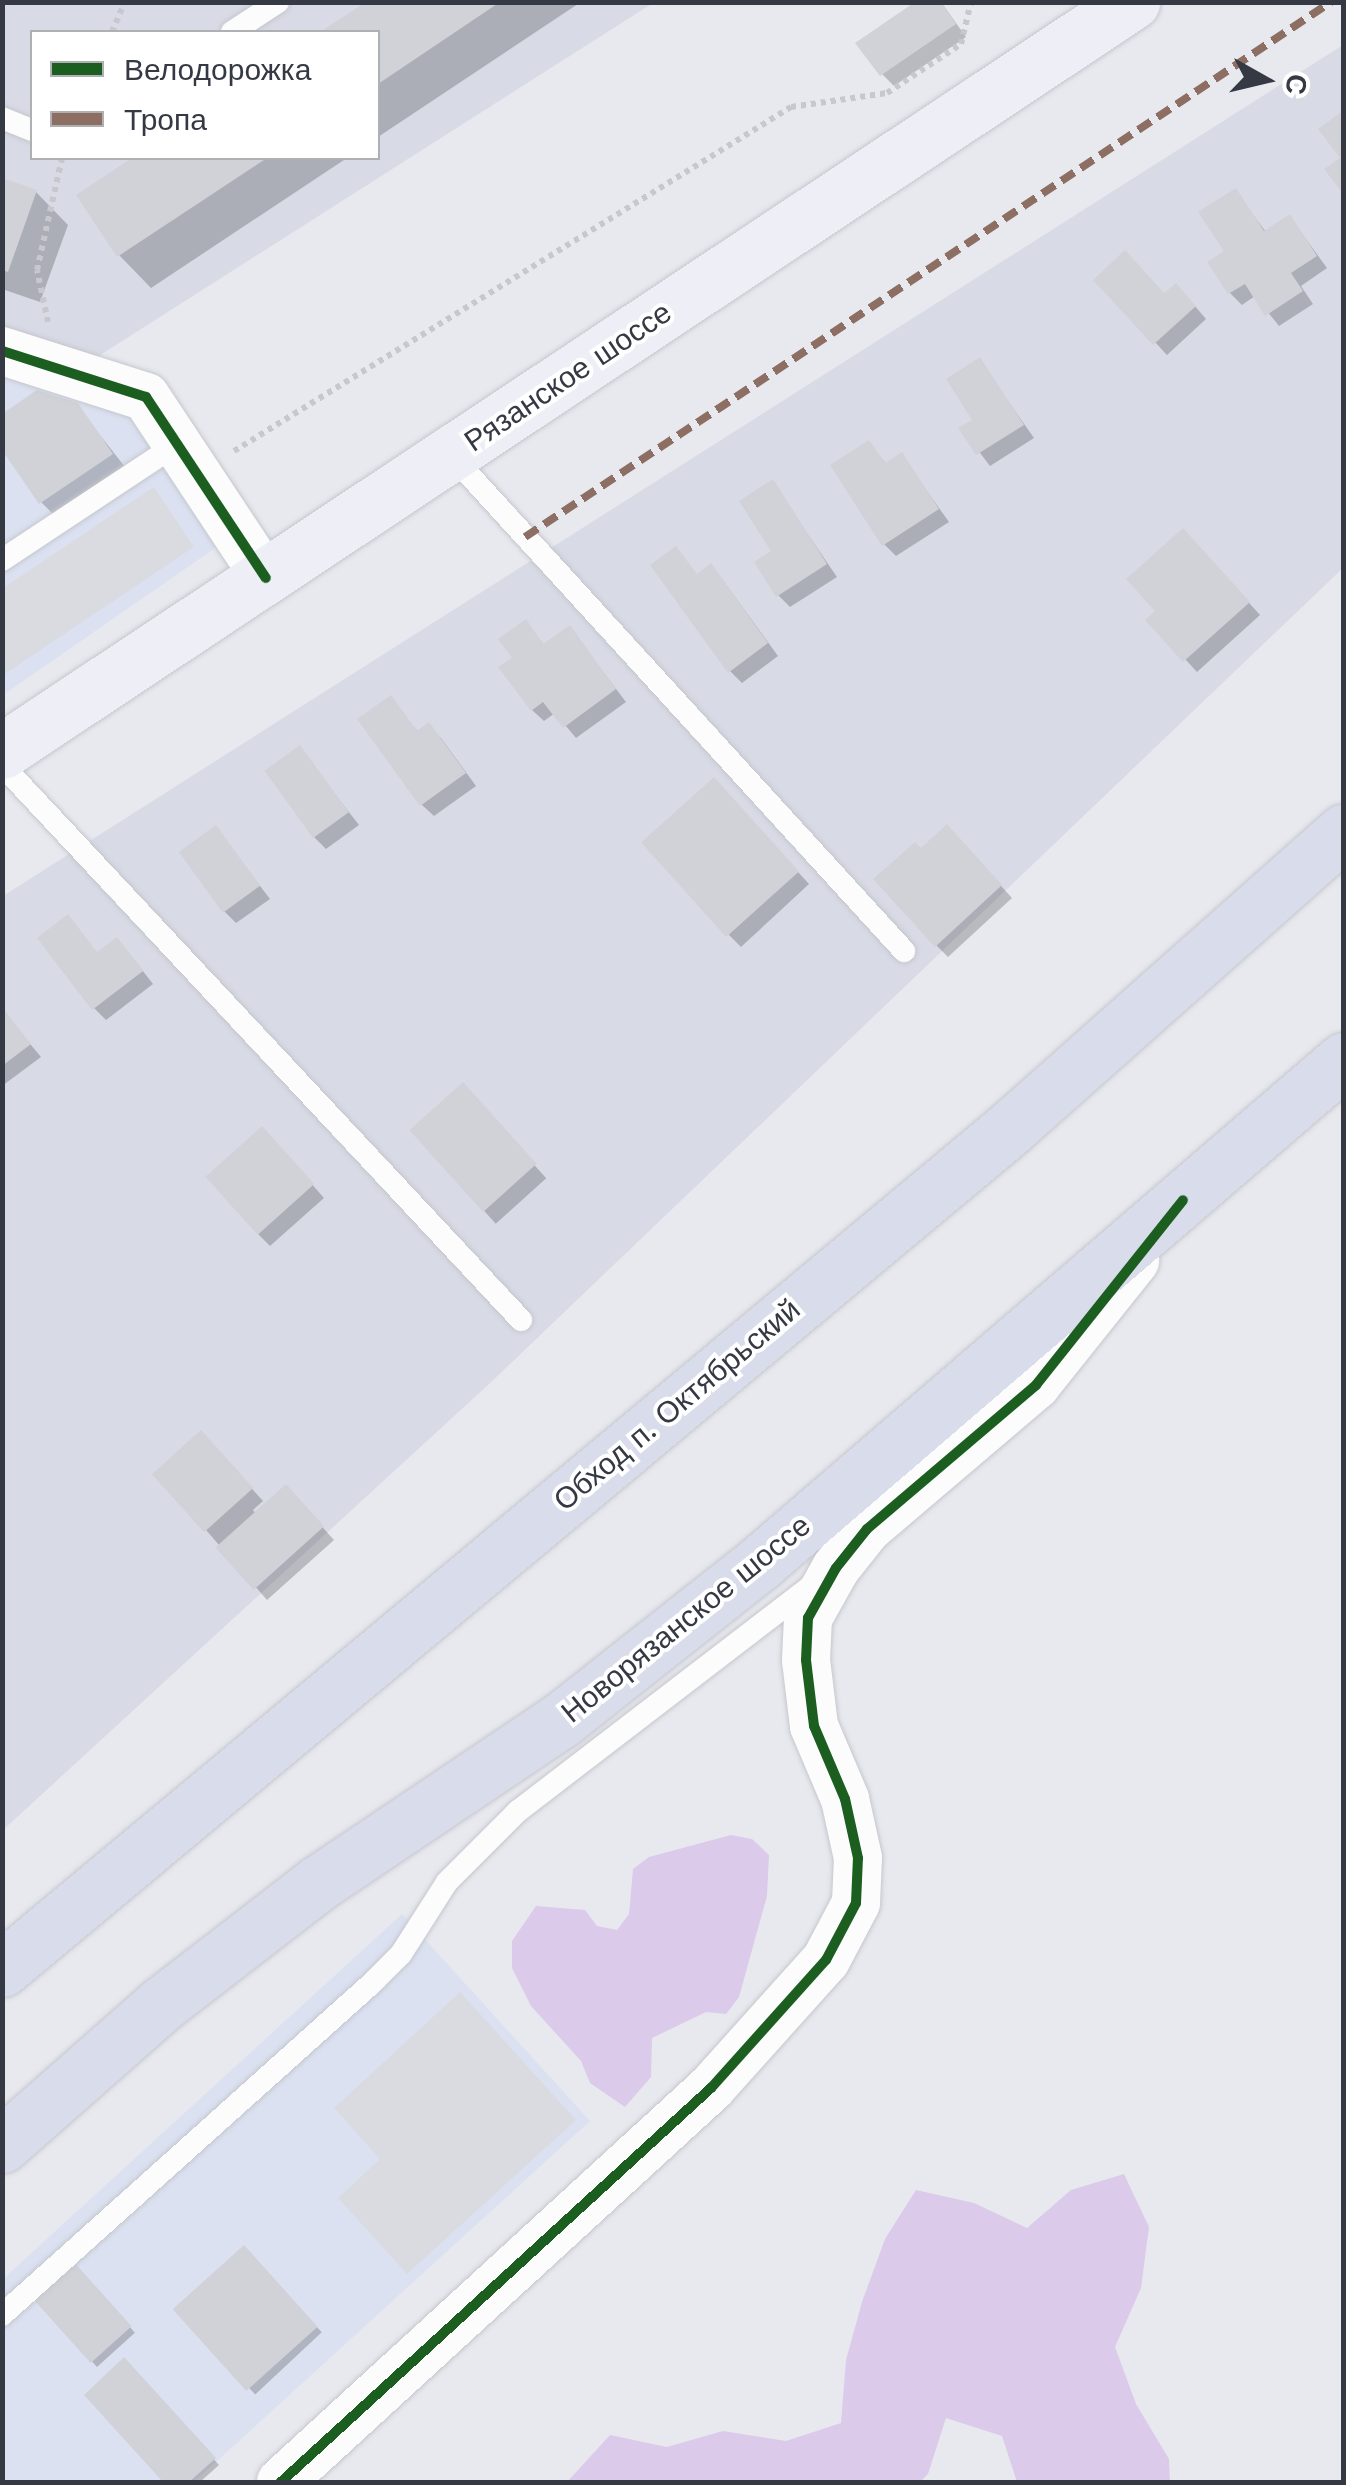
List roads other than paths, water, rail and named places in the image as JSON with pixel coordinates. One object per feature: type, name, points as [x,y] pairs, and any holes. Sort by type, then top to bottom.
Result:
[{"type":"highway","name":"Обход п. Октябрьский","points":[[2,1969],[1009,1129],[1344,832]]},
{"type":"highway","name":"Новорязанское шоссе","points":[[2,2145],[162,2004],[318,1884],[561,1720],[762,1562],[1344,1060]]},
{"type":"main road","name":"Рязанское шоссе","points":[[2,751],[1132,2]]},
{"type":"street","points":[[2,351],[146,397],[266,578]]},
{"type":"street","points":[[281,2482],[711,2088],[826,1960],[856,1904],[858,1858],[845,1798],[814,1726],[806,1660],[808,1618],[836,1568],[867,1528],[1036,1385],[1183,1200]]},
{"type":"street","points":[[315,2482],[336,2428]]},
{"type":"lane","points":[[235,30],[278,2]]},
{"type":"lane","points":[[2,118],[30,129]]},
{"type":"lane","points":[[451,455],[904,951]]},
{"type":"lane","points":[[2,560],[187,459]]},
{"type":"lane","points":[[2,765],[521,1320]]},
{"type":"lane","points":[[2,2315],[374,1981],[401,1954],[447,1882],[518,1811],[836,1568]]}]
